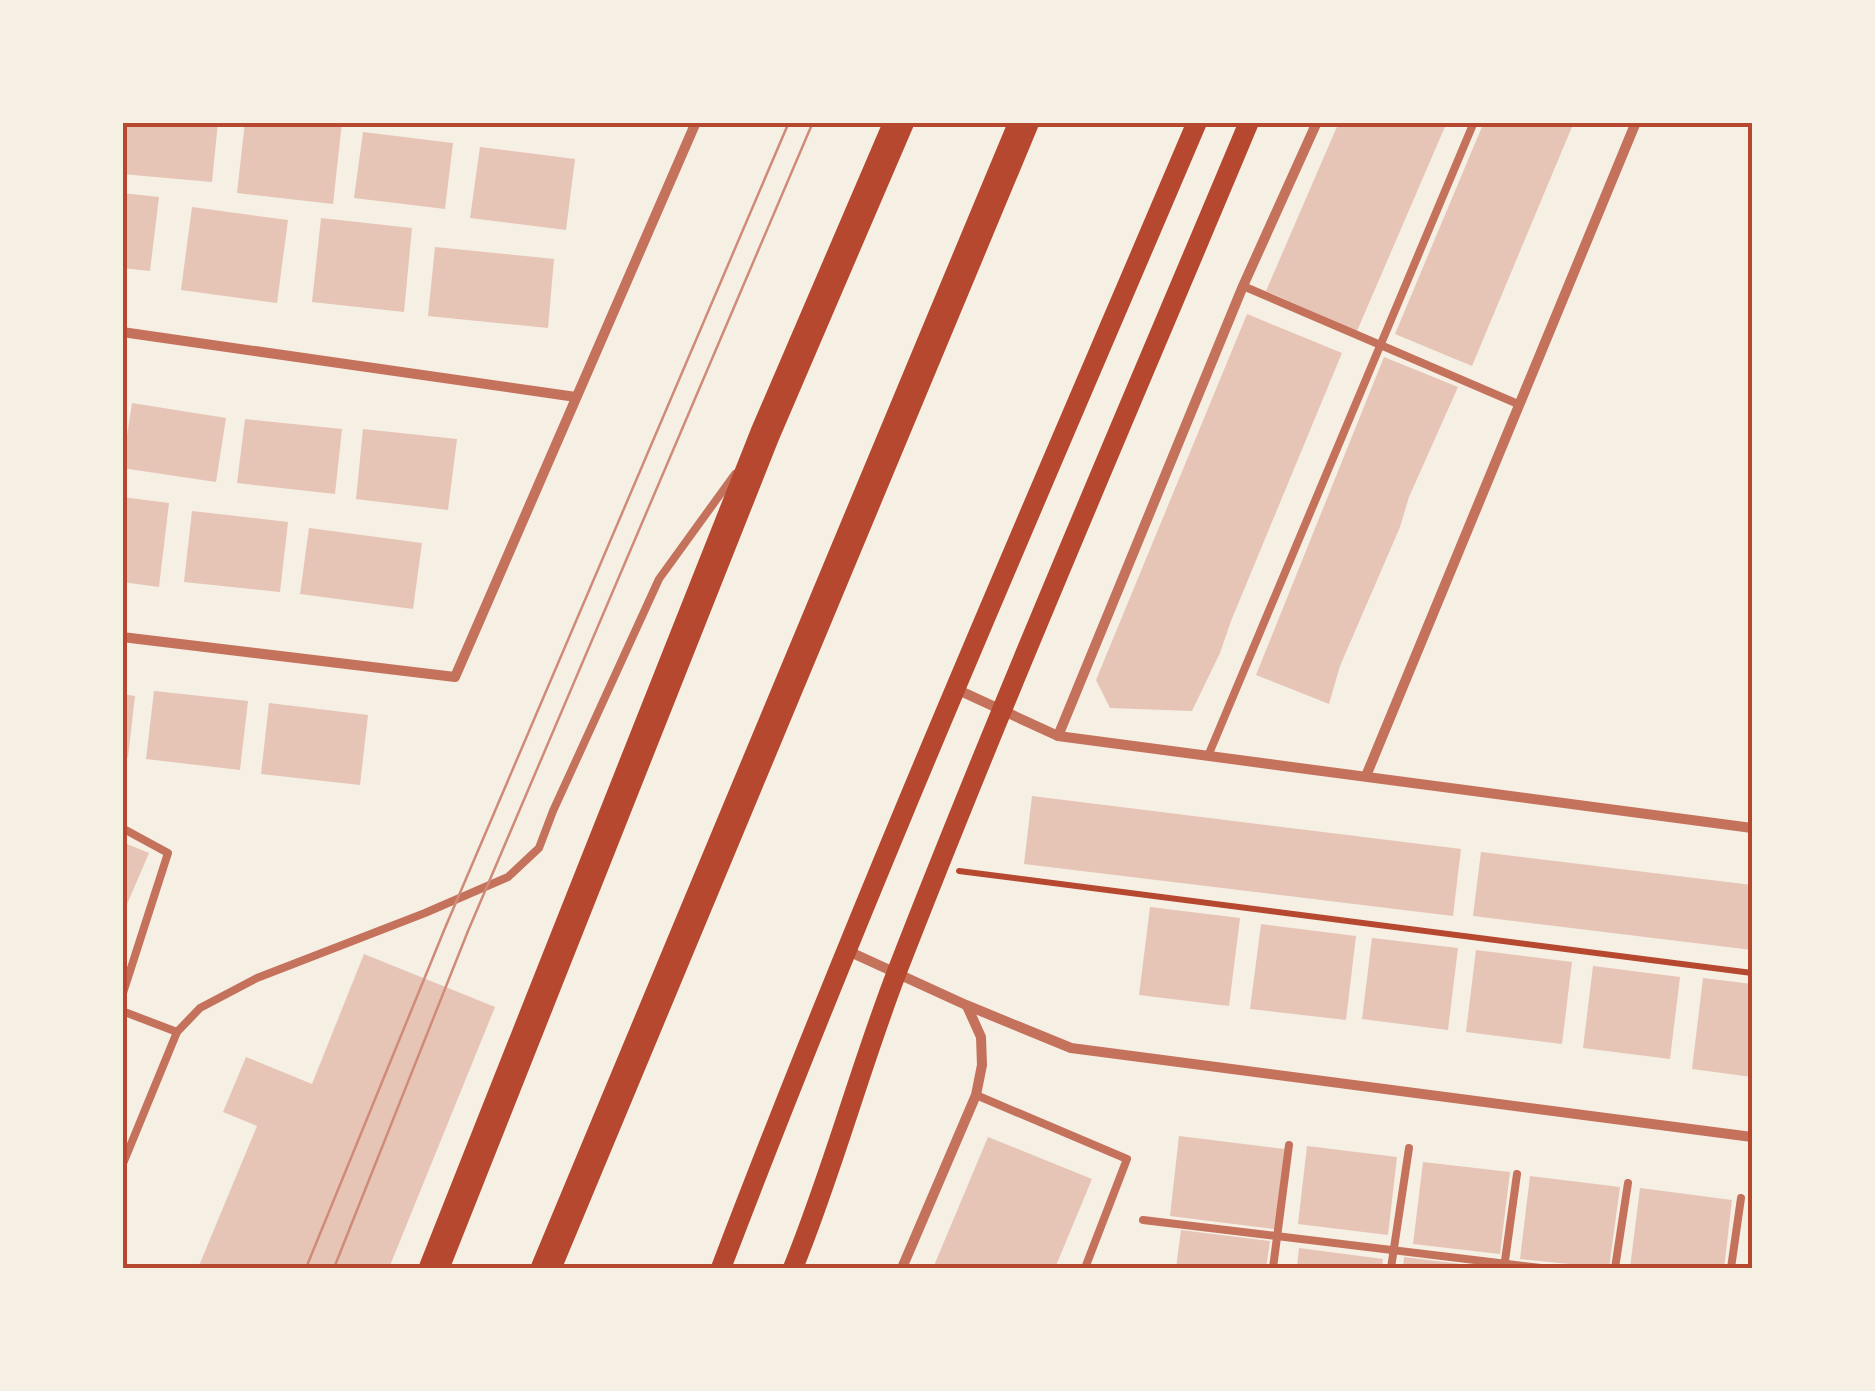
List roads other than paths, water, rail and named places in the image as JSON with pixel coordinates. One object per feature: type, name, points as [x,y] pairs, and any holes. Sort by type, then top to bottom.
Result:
[{"type":"highway","points":[[434,1268],[765,434],[899,122]]},
{"type":"highway","points":[[546,1268],[1024,122]]},
{"type":"main road","points":[[720,1268],[782,1107],[1197,122]]},
{"type":"main road","points":[[793,1268],[896,973],[1249,122]]},
{"type":"street","points":[[122,637],[454,676],[696,122]]},
{"type":"street","points":[[1058,736],[1243,286],[1317,122]]},
{"type":"street","points":[[1366,776],[1636,122]]},
{"type":"street","points":[[122,332],[576,397]]},
{"type":"street","points":[[956,689],[1058,736],[1752,828]]},
{"type":"street","points":[[848,951],[1072,1048],[1752,1136]]},
{"type":"street","points":[[902,1268],[976,1095],[982,1066],[981,1038],[966,1005]]},
{"type":"lane","points":[[1208,756],[1474,122]]},
{"type":"lane","points":[[1243,286],[1518,404]]},
{"type":"lane","points":[[122,1166],[177,1032],[200,1008],[230,990],[508,877],[540,848],[553,811],[659,578],[765,434]]},
{"type":"lane","points":[[122,828],[168,853],[122,996]]},
{"type":"lane","points":[[122,1011],[177,1032]]},
{"type":"lane","points":[[976,1095],[1127,1159],[1085,1268]]},
{"type":"lane","points":[[1273,1268],[1289,1144]]},
{"type":"lane","points":[[1390,1268],[1409,1148]]},
{"type":"lane","points":[[1504,1266],[1518,1174]]},
{"type":"lane","points":[[1615,1268],[1628,1183]]},
{"type":"lane","points":[[1732,1268],[1741,1198]]},
{"type":"lane","points":[[1143,1220],[1541,1268]]},
{"type":"tram line","points":[[306,1268],[445,928],[789,122]]},
{"type":"tram line","points":[[334,1268],[468,931],[813,122]]}]
